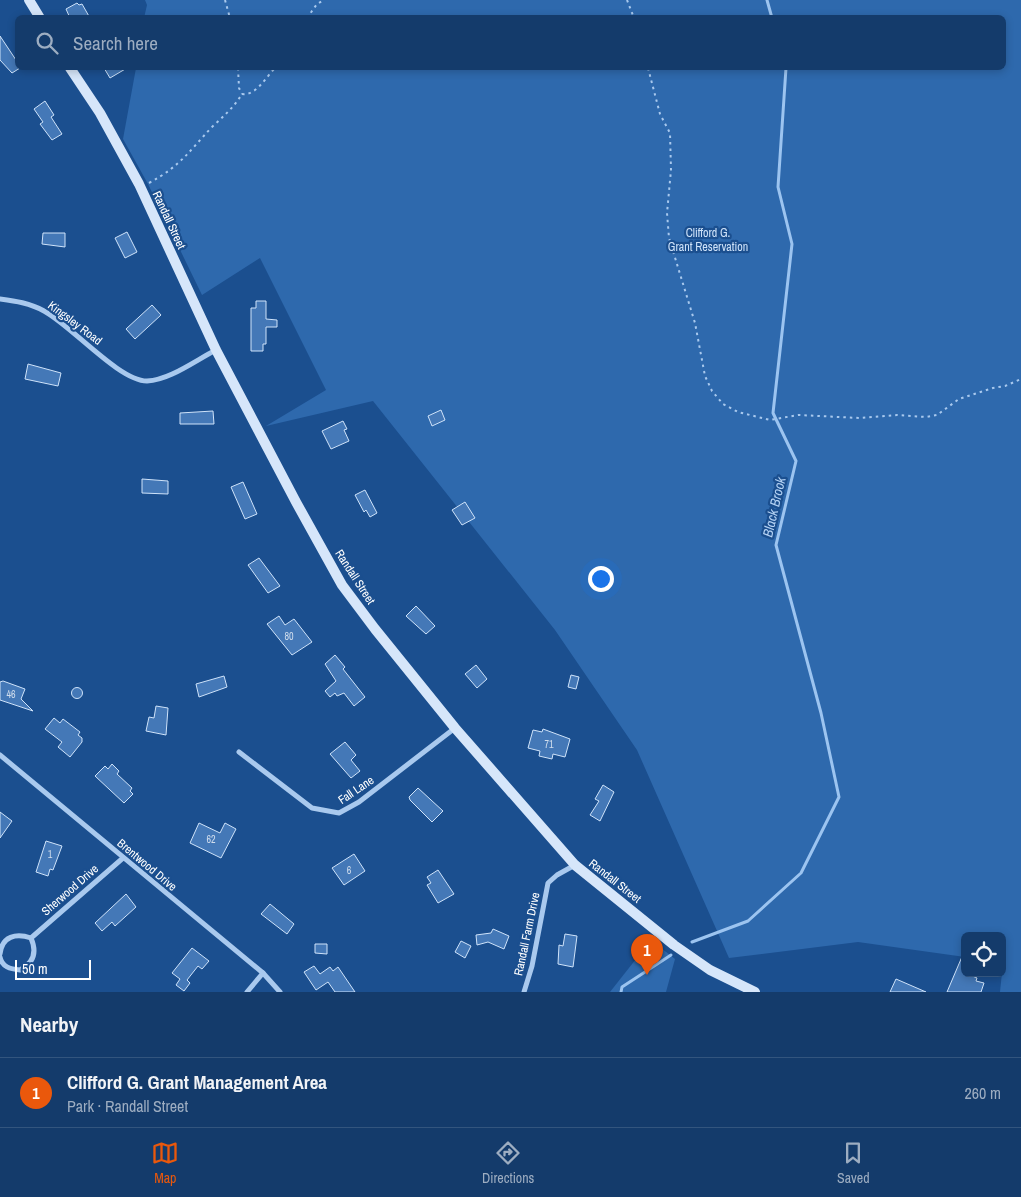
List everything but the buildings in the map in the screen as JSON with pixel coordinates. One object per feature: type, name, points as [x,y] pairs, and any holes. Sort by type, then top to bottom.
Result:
[{"type":"street","points":[[29,0],[38,15]]},
{"type":"street","name":"Randall Street","points":[[71,70],[100,113],[140,188],[216,350],[342,585],[374,629],[455,728],[575,866],[674,945],[710,970],[755,992]]},
{"type":"street","name":"Kingsley Road","points":[[0,299],[20,302],[45,311],[75,332],[131,378],[147,381],[161,378],[216,350]]},
{"type":"street","name":"Fall Lane","points":[[239,752],[312,808],[339,813],[360,802],[455,728]]},
{"type":"street","name":"Brentwood Drive","points":[[0,755],[262,973],[280,992]]},
{"type":"street","name":"Sherwood Drive","points":[[31,938],[123,858]]},
{"type":"street","name":"Randall Farm Drive","points":[[524,992],[532,966],[548,883],[557,875],[575,866]]},
{"type":"street","points":[[20,934],[31,938],[35,947],[32,961],[27,967],[20,970],[12,970],[2,963],[0,956],[3,943],[14,935],[20,934]]},
{"type":"street","points":[[247,992],[262,973]]},
{"type":"path","points":[[225,0],[229,15]]},
{"type":"path","points":[[309,15],[317,4],[324,0]]},
{"type":"path","points":[[627,0],[633,15]]},
{"type":"path","points":[[238,70],[239,88],[242,94]]},
{"type":"path","points":[[242,94],[247,95],[255,91],[272,70]]},
{"type":"path","points":[[649,70],[660,114],[670,133],[671,170],[667,190],[667,217],[670,242],[710,386],[717,399],[727,407],[738,412],[770,420],[798,415],[816,417],[937,415],[959,399],[1020,380]]},
{"type":"path","points":[[140,188],[171,171],[182,162],[235,106],[242,94]]},
{"type":"green space","name":"Clifford G. Grant Reservation","points":[[145,0],[1021,0],[1021,992],[1000,992],[1002,977],[1006,977],[1006,932],[961,932],[961,956],[858,942],[729,958],[637,750],[555,630],[373,401],[266,426],[326,390],[260,258],[202,295],[148,184],[123,139],[136,70],[1006,70],[1006,15],[145,15],[147,5]]},
{"type":"green space","points":[[651,940],[675,959],[666,992],[610,992]]},
{"type":"waterway","name":"Black Brook","points":[[767,0],[771,15]]},
{"type":"waterway","name":"Black Brook","points":[[692,942],[748,921],[801,873],[839,797],[821,713],[776,545],[796,461],[773,413],[792,244],[778,187],[786,70]]},
{"type":"waterway","name":"Black Brook","points":[[621,992],[622,987],[671,955]]},
{"type":"place","name":"Clifford G. Grant Management Area","points":[[647,975]]}]
